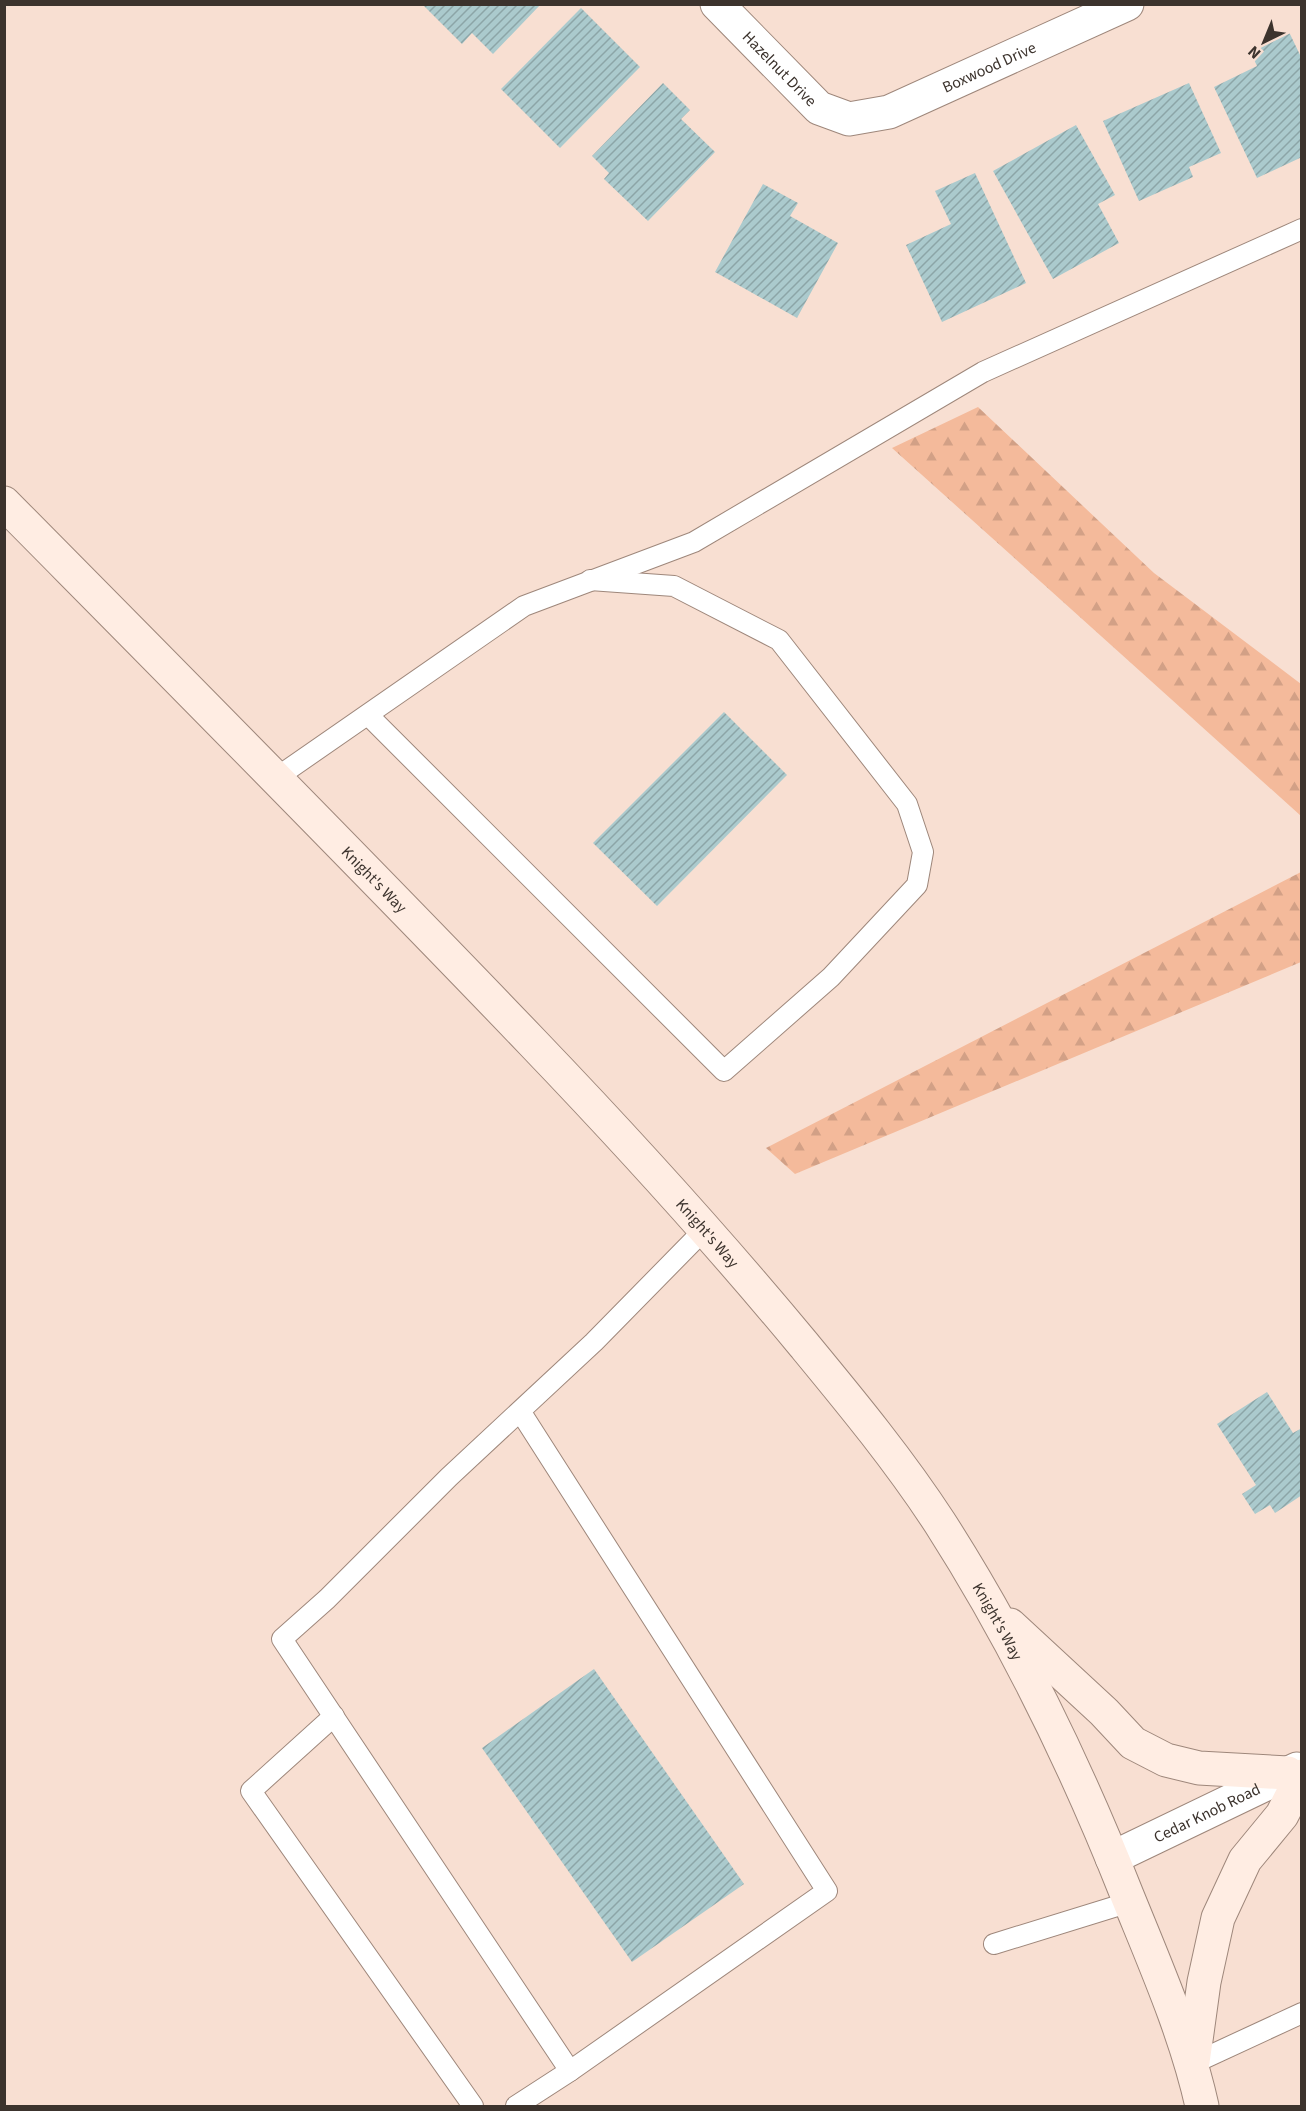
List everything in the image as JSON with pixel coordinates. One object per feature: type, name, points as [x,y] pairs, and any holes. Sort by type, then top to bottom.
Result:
[{"type":"main road","name":"Knight's Way","points":[[4,503],[276,778],[620,1134],[743,1272],[852,1402],[936,1517],[993,1609],[1060,1738],[1130,1902],[1192,2064],[1202,2106]]},
{"type":"main road","points":[[993,1609],[1104,1712],[1133,1743],[1166,1760],[1199,1768],[1297,1772],[1282,1815],[1245,1860],[1218,1918],[1204,1982],[1192,2064]]},
{"type":"street","name":"Hazelnut Drive","points":[[717,4],[819,108],[849,119]]},
{"type":"street","name":"Boxwood Drive","points":[[849,119],[890,112],[1127,4]]},
{"type":"street","name":"Cedar Knob Road","points":[[1112,1858],[1297,1772]]},
{"type":"lane","points":[[276,778],[524,606],[694,542],[983,372],[1302,229]]},
{"type":"lane","points":[[368,715],[724,1071],[831,978],[917,885],[923,852],[907,804],[779,640],[674,586],[591,580]]},
{"type":"lane","points":[[570,2071],[282,1639],[594,1342],[705,1229]]},
{"type":"lane","points":[[516,2106],[570,2071],[827,1891],[520,1411]]},
{"type":"lane","points":[[334,1716],[251,1791],[473,2106]]},
{"type":"lane","points":[[993,1944],[1130,1902]]},
{"type":"lane","points":[[1192,2064],[1302,2013]]},
{"type":"green space","points":[[978,407],[1154,573],[1301,684],[1301,816],[892,448]]},
{"type":"green space","points":[[1301,872],[1301,962],[795,1174],[766,1148]]},
{"type":"building","points":[[422,4],[541,4],[493,54],[472,33],[462,44]]},
{"type":"building","points":[[581,8],[640,67],[560,148],[501,89]]},
{"type":"building","points":[[1289,32],[1302,59],[1302,157],[1257,178],[1214,87],[1257,66],[1250,51]]},
{"type":"building","points":[[663,83],[690,110],[681,119],[715,152],[648,221],[604,179],[609,173],[592,156]]},
{"type":"building","points":[[1189,83],[1221,153],[1189,167],[1193,177],[1139,201],[1103,121]]},
{"type":"building","points":[[1076,125],[1115,195],[1098,204],[1119,243],[1053,279],[993,171]]},
{"type":"building","points":[[975,173],[1026,283],[942,322],[906,245],[951,224],[935,191]]},
{"type":"building","points":[[763,184],[798,203],[790,216],[838,243],[797,318],[715,272]]},
{"type":"building","points":[[724,712],[787,775],[657,906],[593,843]]},
{"type":"building","points":[[1267,1392],[1293,1433],[1302,1428],[1302,1495],[1275,1513],[1270,1505],[1255,1514],[1242,1494],[1256,1485],[1217,1424]]},
{"type":"building","points":[[594,1669],[744,1884],[632,1962],[482,1748]]}]
